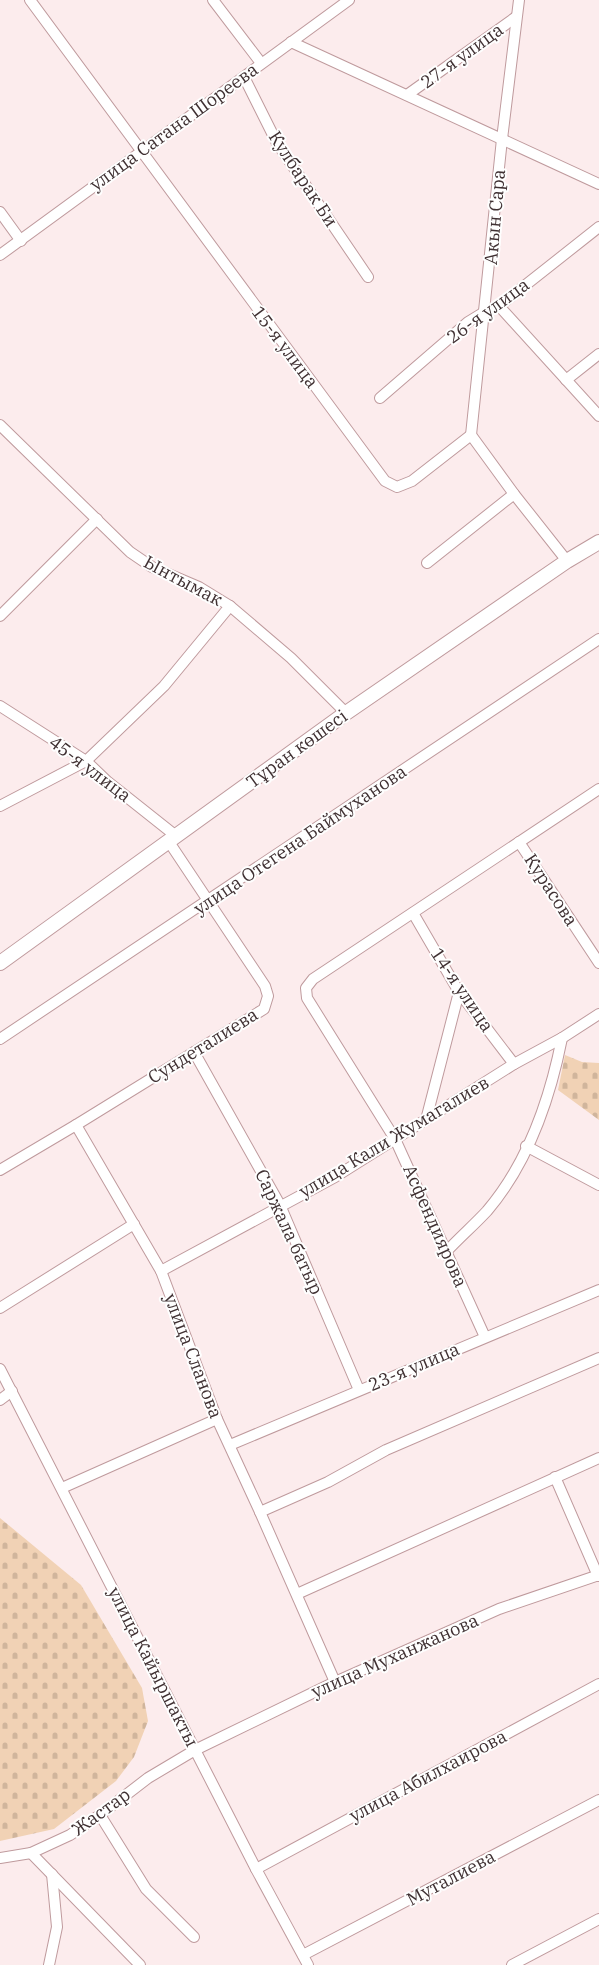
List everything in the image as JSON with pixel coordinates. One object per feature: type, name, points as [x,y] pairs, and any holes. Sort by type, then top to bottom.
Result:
[{"type":"street","name":"15-я улица","points":[[30,0],[385,481],[397,487],[412,481],[472,435]]},
{"type":"street","points":[[213,0],[261,64]]},
{"type":"street","name":"улица Сатана Шореева","points":[[0,255],[349,0]]},
{"type":"street","name":"Акын Сара","points":[[472,435],[502,139],[519,0]]},
{"type":"street","name":"27-я улица","points":[[407,95],[516,17]]},
{"type":"street","points":[[291,42],[599,184]]},
{"type":"street","name":"Кулбарак Би","points":[[244,77],[277,143],[368,278]]},
{"type":"street","points":[[0,212],[21,240]]},
{"type":"street","name":"26-я улица","points":[[380,398],[468,322],[486,311],[499,306],[599,227]]},
{"type":"street","points":[[499,306],[599,416]]},
{"type":"street","points":[[566,380],[599,354]]},
{"type":"street","name":"Ынтымак","points":[[0,426],[130,552],[152,567],[200,587],[230,606],[291,658],[346,713]]},
{"type":"street","points":[[472,435],[514,494],[567,561]]},
{"type":"street","points":[[427,563],[514,494]]},
{"type":"street","points":[[0,616],[97,519]]},
{"type":"street","name":"Тұран көшесі","points":[[0,962],[346,713],[567,561],[599,542]]},
{"type":"street","points":[[0,806],[86,761],[164,686],[230,606]]},
{"type":"street","name":"улица Отегена Баймуханова","points":[[0,1038],[599,639]]},
{"type":"street","name":"45-я улица","points":[[0,706],[86,761],[172,839]]},
{"type":"street","points":[[413,913],[599,790]]},
{"type":"street","name":"Сундеталиева","points":[[0,1170],[264,1009],[268,996],[265,986],[208,901],[172,839]]},
{"type":"street","name":"Курасова","points":[[520,842],[599,963]]},
{"type":"street","name":"Асфендиярова","points":[[413,913],[313,979],[306,988],[307,998],[395,1139],[485,1337]]},
{"type":"street","name":"14-я улица","points":[[413,913],[458,992],[514,1064]]},
{"type":"street","points":[[426,1120],[458,992]]},
{"type":"street","name":"улица Кали Жумагалиев","points":[[161,1271],[280,1205],[335,1177],[514,1064],[562,1038],[599,1014]]},
{"type":"street","points":[[446,1252],[487,1211],[515,1171],[546,1104],[562,1038]]},
{"type":"street","name":"Саржала батыр","points":[[194,1052],[280,1205],[359,1390]]},
{"type":"street","name":"улица Сланова","points":[[76,1125],[161,1271],[217,1419],[336,1682]]},
{"type":"street","points":[[526,1146],[599,1185]]},
{"type":"street","points":[[0,1308],[134,1224]]},
{"type":"street","name":"23-я улица","points":[[230,1445],[599,1290]]},
{"type":"street","points":[[260,1512],[328,1482],[386,1450],[599,1358]]},
{"type":"street","name":"улица Кайыршакты","points":[[0,1368],[195,1750],[308,1965]]},
{"type":"street","points":[[0,1400],[12,1391]]},
{"type":"street","points":[[62,1488],[217,1419]]},
{"type":"street","points":[[297,1594],[599,1458]]},
{"type":"street","points":[[555,1478],[598,1576]]},
{"type":"street","name":"улица Муханжанова","points":[[195,1750],[336,1682],[499,1609],[598,1576]]},
{"type":"street","name":"улица Абилхаирова","points":[[256,1868],[599,1684]]},
{"type":"street","name":"Жастар","points":[[0,1858],[31,1853],[70,1835],[100,1815],[148,1778],[195,1750]]},
{"type":"street","name":"Муталиева","points":[[303,1955],[599,1800]]},
{"type":"street","points":[[100,1815],[146,1889],[194,1937]]},
{"type":"street","points":[[31,1853],[140,1965]]},
{"type":"street","points":[[49,1965],[57,1927],[52,1874]]},
{"type":"street","points":[[512,1965],[599,1919]]},
{"type":"green space","points":[[565,1055],[582,1062],[599,1063],[599,1120],[558,1090]]},
{"type":"green space","points":[[0,1518],[81,1585],[142,1688],[148,1721],[134,1757],[116,1781],[54,1829],[0,1841]]}]
